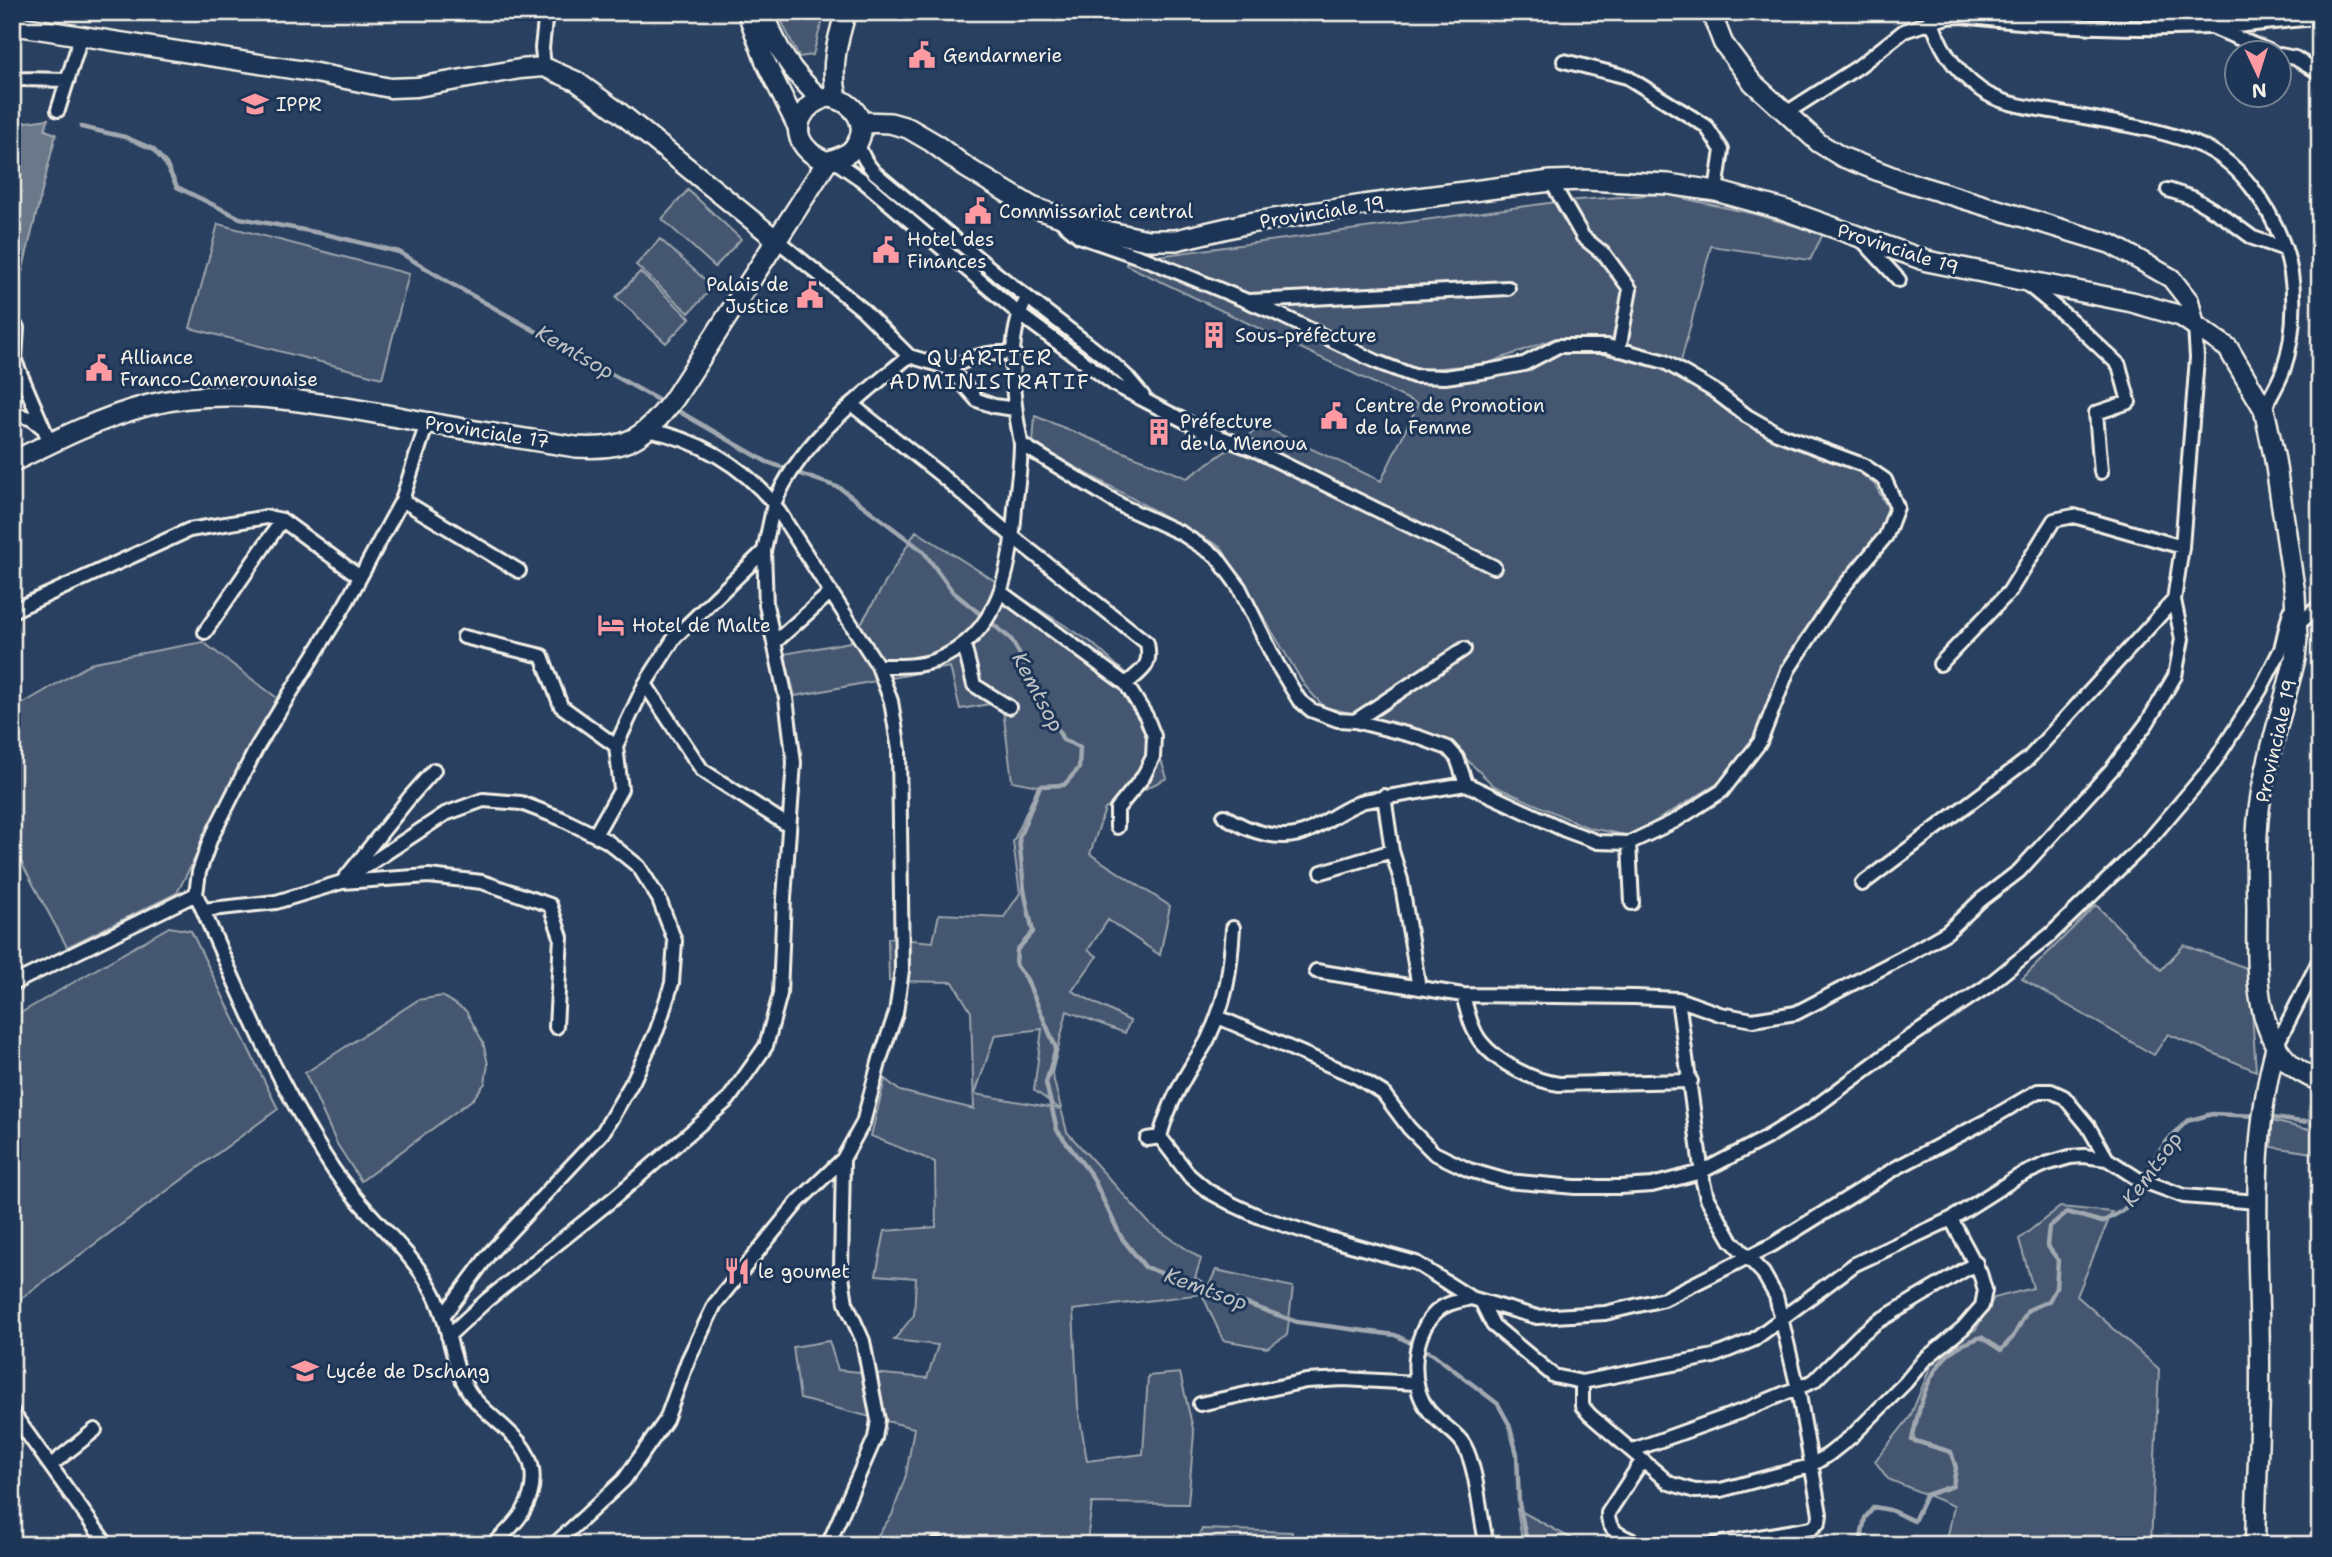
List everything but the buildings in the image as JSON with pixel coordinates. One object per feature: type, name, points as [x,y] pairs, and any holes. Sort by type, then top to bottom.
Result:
[{"type":"main road","points":[[829,98],[835,51],[846,12]]},
{"type":"main road","points":[[829,98],[852,106],[860,132],[848,154],[830,160],[806,149],[799,130],[804,111],[811,103],[829,98]]},
{"type":"main road","name":"Provinciale 19","points":[[860,132],[890,123],[908,128],[1032,207],[1120,236],[1147,240],[1177,240],[1249,223],[1363,205],[1551,181],[1618,181],[1716,191],[1785,210],[1927,261],[2158,308],[2181,316],[2228,348],[2264,409],[2275,460],[2295,594],[2296,626],[2295,659],[2262,792],[2256,846],[2260,999],[2266,1024],[2276,1046],[2295,1068],[2318,1080]]},
{"type":"main road","name":"Provinciale 17","points":[[12,462],[46,435],[151,405],[202,398],[235,397],[316,403],[576,447],[605,449],[627,442],[654,423],[674,399],[830,160]]},
{"type":"street","points":[[544,67],[542,48],[546,12]]},
{"type":"street","points":[[747,12],[765,61],[799,130]]},
{"type":"street","points":[[764,12],[775,40],[793,72],[829,98]]},
{"type":"street","points":[[1316,971],[1463,995],[1678,999],[1720,1014],[1753,1020],[1796,1013],[1947,932],[2035,855],[2113,768],[2147,723],[2175,676],[2182,639],[2174,600],[2182,547],[2197,358],[2195,326],[2189,300],[2171,278],[2111,244],[1900,180],[1819,143],[1752,82],[1723,43],[1711,12]]},
{"type":"street","points":[[1786,113],[1858,66],[1904,31],[1931,18],[1966,14],[2079,27],[2210,26],[2320,18]]},
{"type":"street","points":[[1931,18],[1953,66],[1982,90],[2010,103],[2162,133],[2207,149],[2233,167],[2263,203],[2286,249],[2292,287],[2291,336],[2283,372],[2264,409]]},
{"type":"street","points":[[12,25],[312,72],[390,88],[417,87],[544,67],[576,81],[619,112],[862,309],[909,356],[949,368],[977,400],[994,407],[1015,409]]},
{"type":"street","points":[[2210,26],[2238,38]]},
{"type":"street","points":[[58,110],[81,37]]},
{"type":"street","points":[[2294,58],[2320,73]]},
{"type":"street","points":[[1564,61],[1627,77],[1706,126],[1722,150],[1716,191]]},
{"type":"street","points":[[12,77],[68,80]]},
{"type":"street","points":[[860,132],[861,153],[875,173],[1027,298],[1111,362],[1128,377],[1145,400]]},
{"type":"street","points":[[830,160],[862,180],[1018,313],[1115,385],[1202,430],[1255,450],[1494,567]]},
{"type":"street","points":[[1551,181],[1583,237],[1605,255],[1630,289],[1619,350]]},
{"type":"street","points":[[2168,190],[2193,198],[2253,239],[2286,249]]},
{"type":"street","points":[[1052,215],[1079,236],[1151,261],[1414,376],[1445,377],[1487,371],[1524,363],[1558,346],[1607,346],[1665,362],[1777,433],[1863,465],[1885,480],[1896,507],[1886,536],[1841,590],[1788,670],[1760,742],[1722,791],[1675,821],[1629,843],[1598,842],[1565,830],[1466,784],[1384,796],[1349,806],[1306,832],[1283,835],[1261,833],[1242,828],[1224,817]]},
{"type":"street","points":[[1859,237],[1899,280]]},
{"type":"street","points":[[2023,281],[2072,321],[2119,365],[2129,402],[2096,413],[2101,472]]},
{"type":"street","points":[[1246,301],[1508,288]]},
{"type":"street","points":[[878,666],[912,666],[925,663],[964,645],[984,624],[1002,593],[1013,537],[1021,444],[1015,409],[1014,354],[1018,313],[1027,298]]},
{"type":"street","points":[[14,327],[15,361],[46,435]]},
{"type":"street","points":[[949,368],[973,356],[993,351],[1014,354]]},
{"type":"street","points":[[448,1336],[487,1300],[614,1198],[728,1100],[766,1046],[780,994],[794,763],[786,698],[766,606],[764,551],[774,504],[785,479],[812,444],[851,404],[909,356]]},
{"type":"street","points":[[851,404],[1147,643],[1150,657],[1145,667],[1126,684]]},
{"type":"street","points":[[12,413],[32,419],[46,435]]},
{"type":"street","points":[[427,423],[402,499],[360,578],[257,747],[210,840],[199,872],[196,894],[277,1075],[327,1159],[382,1228],[408,1255],[431,1288],[443,1315],[458,1371],[471,1395],[519,1443],[532,1466],[532,1489],[527,1507],[512,1529],[492,1545]]},
{"type":"street","points":[[554,1545],[624,1480],[666,1420],[688,1360],[715,1304],[798,1202],[843,1159],[863,1123],[880,1059],[896,1013],[902,970],[899,750],[891,701],[878,666],[774,504],[758,484],[725,460],[654,423]]},
{"type":"street","points":[[1021,444],[1124,507],[1181,533],[1216,556],[1239,587],[1277,664],[1299,700],[1322,716],[1355,721],[1418,737],[1448,748],[1457,758],[1466,784]]},
{"type":"street","points":[[402,499],[519,570]]},
{"type":"street","points":[[1940,664],[2009,592],[2054,520],[2074,516],[2182,547]]},
{"type":"street","points":[[12,611],[189,530],[267,517],[282,520],[360,578]]},
{"type":"street","points":[[205,632],[282,520]]},
{"type":"street","points":[[595,835],[621,789],[616,746],[645,684],[675,637],[764,551]]},
{"type":"street","points":[[774,643],[831,592]]},
{"type":"street","points":[[1002,593],[1126,684],[1146,716],[1154,736],[1153,757],[1143,777],[1117,809],[1117,827]]},
{"type":"street","points":[[1219,1017],[1357,1077],[1383,1093],[1409,1128],[1434,1153],[1469,1170],[1507,1181],[1608,1187],[1652,1185],[1702,1172],[1810,1111],[1903,1042],[1986,987],[2050,935],[2150,839],[2211,767],[2260,690],[2281,649],[2295,594]]},
{"type":"street","points":[[1862,884],[2028,758],[2174,600]]},
{"type":"street","points":[[2296,626],[2320,606]]},
{"type":"street","points":[[464,637],[542,656],[561,706],[616,746]]},
{"type":"street","points":[[964,645],[974,685],[1009,707]]},
{"type":"street","points":[[1355,721],[1464,649]]},
{"type":"street","points":[[645,684],[702,769],[789,826]]},
{"type":"street","points":[[342,882],[434,769]]},
{"type":"street","points":[[1384,796],[1419,988]]},
{"type":"street","points":[[342,882],[445,814],[483,800],[521,803],[607,841],[639,867],[659,899],[675,941],[672,983],[657,1030],[633,1081],[603,1132],[490,1253],[443,1315]]},
{"type":"street","points":[[1629,843],[1632,903]]},
{"type":"street","points":[[1322,872],[1392,851]]},
{"type":"street","points":[[203,910],[276,902],[342,882],[429,876],[482,882],[550,905],[561,937],[556,1027]]},
{"type":"street","points":[[12,984],[196,894]]},
{"type":"street","points":[[1233,928],[1227,991],[1219,1017],[1177,1090],[1166,1115],[1160,1137],[1170,1152],[1189,1175],[1208,1191],[1260,1217],[1416,1264],[1476,1299],[1536,1317],[1605,1313],[1664,1300],[1772,1245],[1896,1168],[2038,1091],[2051,1091],[2064,1097],[2088,1126],[2107,1159]]},
{"type":"street","points":[[2255,1545],[2260,1380],[2257,1169],[2263,1115],[2276,1046],[2320,959]]},
{"type":"street","points":[[1463,995],[1479,1040],[1504,1061],[1546,1083],[1691,1081]]},
{"type":"street","points":[[1678,999],[1707,1198],[1731,1240],[1763,1273],[1776,1296],[1798,1389],[1820,1514],[1819,1522],[1812,1528],[1712,1545]]},
{"type":"street","points":[[1147,1139],[1160,1137]]},
{"type":"street","points":[[1476,1299],[1493,1325],[1554,1376],[1582,1382],[1714,1356],[1753,1340],[1855,1264],[1951,1219],[2019,1176],[2046,1164],[2084,1156],[2107,1159],[2143,1182],[2184,1196],[2257,1202]]},
{"type":"street","points":[[828,1545],[875,1438],[878,1420],[863,1341],[846,1303],[841,1270],[843,1159]]},
{"type":"street","points":[[1582,1382],[1582,1406],[1670,1483],[1695,1491],[1721,1490],[1786,1474],[1810,1465],[1852,1436],[1905,1384],[1924,1360],[1963,1328],[1982,1306],[1985,1290],[1976,1263],[1951,1219]]},
{"type":"street","points":[[1642,1545],[1612,1530],[1608,1523],[1608,1513],[1638,1455],[1814,1381],[1877,1322],[1976,1263]]},
{"type":"street","points":[[1476,1299],[1452,1303],[1436,1312],[1416,1350],[1416,1383],[1428,1410],[1463,1443],[1471,1462],[1487,1545]]},
{"type":"street","points":[[1199,1404],[1306,1381],[1344,1379],[1416,1383]]},
{"type":"street","points":[[12,1412],[107,1545]]},
{"type":"street","points":[[51,1465],[95,1430]]},
{"type":"shaded area","points":[[777,12],[826,12],[813,55],[799,57]]},
{"type":"shaded area","points":[[48,119],[45,130],[56,134],[13,309],[12,124]]},
{"type":"shaded area","points":[[688,190],[741,239],[715,267],[662,219]]},
{"type":"shaded area","points":[[1664,194],[1754,214],[1823,234],[1810,260],[1711,246],[1678,373],[1711,392],[1742,422],[1774,440],[1857,470],[1875,485],[1889,510],[1880,533],[1782,665],[1757,737],[1720,782],[1631,836],[1589,828],[1494,786],[1452,745],[1360,715],[1324,707],[1305,686],[1221,547],[1033,444],[1035,416],[1187,478],[1262,426],[1381,481],[1418,404],[1126,265],[1129,248],[1158,256],[1564,201]],"holes":[[[1556,338],[1609,339],[1667,354],[1678,373],[1603,354],[1555,353],[1524,370],[1424,384],[1428,369],[1486,364]]]},
{"type":"shaded area","points":[[218,224],[409,274],[382,378],[190,328]]},
{"type":"shaded area","points":[[660,239],[713,287],[689,313],[636,265]]},
{"type":"shaded area","points":[[640,272],[690,318],[666,343],[616,297]]},
{"type":"shaded area","points":[[916,531],[1091,642],[1134,681],[1167,778],[1105,809],[1090,854],[1170,906],[1160,955],[1108,920],[1088,950],[1097,956],[1072,991],[1130,1021],[1125,1033],[1067,1011],[1052,1073],[1067,1132],[1150,1224],[1201,1259],[1195,1278],[1209,1285],[1216,1270],[1293,1287],[1287,1335],[1267,1348],[1223,1340],[1202,1294],[1073,1310],[1078,1407],[1087,1461],[1143,1454],[1148,1376],[1180,1373],[1194,1433],[1188,1504],[1092,1503],[1087,1541],[1044,1540],[1041,1545],[871,1545],[892,1515],[906,1475],[914,1428],[800,1399],[793,1347],[829,1341],[838,1370],[927,1378],[938,1345],[894,1340],[914,1315],[916,1278],[876,1275],[885,1231],[936,1227],[935,1162],[871,1136],[885,1079],[900,1091],[974,1109],[971,1012],[953,982],[889,981],[888,938],[933,942],[939,914],[1004,917],[1020,893],[1013,842],[1038,786],[1012,781],[1002,702],[960,709],[950,667],[795,696],[784,654],[850,642]],"holes":[[[1042,1029],[1034,1090],[1060,1109],[975,1094],[995,1035]]]},
{"type":"shaded area","points":[[203,642],[277,698],[177,893],[67,947],[21,862],[12,865],[12,710],[94,662]]},
{"type":"shaded area","points":[[2096,905],[2161,970],[2184,945],[2249,969],[2256,1071],[2168,1034],[2154,1055],[2022,979]]},
{"type":"shaded area","points":[[169,927],[191,931],[278,1109],[12,1305],[12,1018]]},
{"type":"shaded area","points":[[442,996],[466,1011],[483,1042],[488,1064],[485,1083],[473,1099],[361,1181],[337,1144],[305,1073],[418,1000]]},
{"type":"shaded area","points":[[2272,1121],[2306,1129],[2320,1128],[2320,1154],[2272,1147]]},
{"type":"shaded area","points":[[2060,1207],[2112,1212],[2077,1296],[2159,1369],[2151,1545],[1946,1545],[1954,1506],[1888,1479],[1875,1461],[1910,1417],[1935,1356],[1976,1329],[1994,1298],[2033,1288],[2019,1239]]},
{"type":"shaded area","points":[[1517,1509],[1583,1545],[1523,1545]]},
{"type":"shaded area","points":[[1202,1529],[1292,1532],[1290,1545],[1195,1545]]},
{"type":"waterway","name":"Kemtsop","points":[[81,127],[125,137],[153,149],[166,164],[177,187],[240,218],[325,234],[399,252],[665,404]]},
{"type":"waterway","name":"Kemtsop","points":[[673,408],[767,462],[840,488],[923,551],[953,592],[1011,639],[1035,681],[1063,740],[1080,747],[1079,768],[1064,785],[1040,786],[1019,838],[1024,890],[1033,932],[1017,950],[1016,965],[1026,978],[1056,1048],[1046,1083],[1057,1130],[1092,1176],[1121,1237],[1145,1267],[1297,1322],[1395,1335],[1433,1354],[1498,1404],[1509,1424],[1517,1454],[1519,1503],[1527,1542],[1557,1545]]},
{"type":"waterway","name":"Kemtsop","points":[[2320,1112],[2320,1121]]},
{"type":"waterway","name":"Kemtsop","points":[[1871,1545],[1861,1538],[1865,1518],[1874,1507],[1890,1510],[1914,1521],[1926,1495],[1953,1486],[1956,1468],[1951,1452],[1912,1440],[1925,1391],[1936,1369],[1955,1349],[1981,1337],[2001,1350],[2013,1337],[2028,1310],[2049,1301],[2056,1288],[2058,1260],[2047,1245],[2049,1227],[2067,1212],[2102,1222],[2122,1211],[2133,1200],[2153,1160],[2187,1121],[2212,1114],[2259,1116]]},
{"type":"waterway","name":"Kemtsop","points":[[2267,1117],[2301,1122],[2318,1120]]},
{"type":"place","name":"Gendarmerie","points":[[922,55]]},
{"type":"place","name":"IPPR","points":[[255,104]]},
{"type":"place","name":"Commissariat central","points":[[978,211]]},
{"type":"place","name":"Hotel des Finances","points":[[886,250]]},
{"type":"place","name":"Palais de Justice","points":[[810,295]]},
{"type":"place","name":"Sous-préfecture","points":[[1214,335]]},
{"type":"place","name":"Alliance Franco-Camerounaise","points":[[99,368]]},
{"type":"place","name":"Centre de Promotion de la Femme","points":[[1334,416]]},
{"type":"place","name":"Préfecture de la Menoua","points":[[1159,432]]},
{"type":"place","name":"Hotel de Malte","points":[[611,625]]},
{"type":"place","name":"le goumet","points":[[737,1271]]},
{"type":"place","name":"Lycée de Dschang","points":[[305,1371]]},
{"type":"district","name":"QUARTIER ADMINISTRATIF","points":[[990,370]]}]
